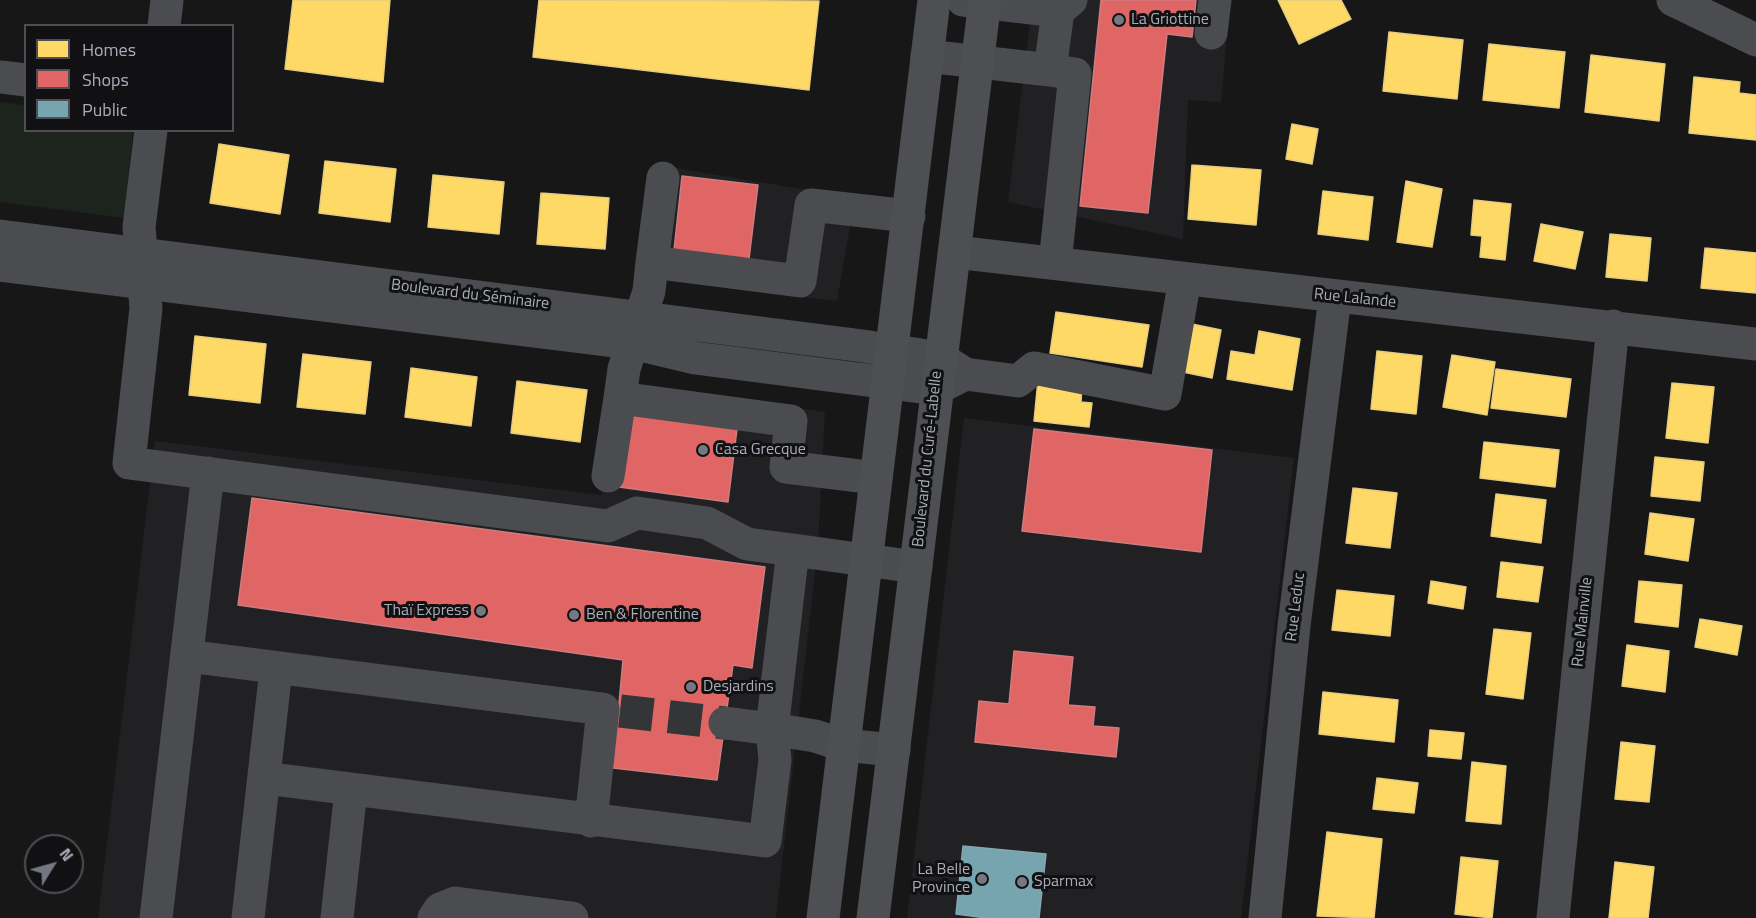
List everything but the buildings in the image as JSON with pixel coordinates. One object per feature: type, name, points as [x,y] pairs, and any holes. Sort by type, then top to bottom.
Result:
[{"type":"main road","points":[[823,918],[934,0]]},
{"type":"main road","name":"Boulevard du Curé-Labelle","points":[[873,918],[916,567],[947,374],[955,252],[978,62],[978,1]]},
{"type":"street","points":[[164,24],[167,0]]},
{"type":"street","points":[[1211,33],[1215,0]]},
{"type":"street","points":[[1673,0],[1721,11],[1756,40]]},
{"type":"street","points":[[978,1],[1065,6],[1050,70]]},
{"type":"street","points":[[927,56],[1075,74],[1055,263]]},
{"type":"street","points":[[0,77],[24,80]]},
{"type":"street","points":[[151,132],[139,227],[146,308],[129,463],[608,526],[637,513],[707,523],[747,544],[916,567]]},
{"type":"street","points":[[609,476],[624,369],[649,291],[663,178]]},
{"type":"street","points":[[652,262],[800,282],[811,205],[909,216]]},
{"type":"street","name":"Boulevard du Séminaire","points":[[0,236],[142,268],[637,329],[892,351],[947,374]]},
{"type":"street","name":"Rue Lalande","points":[[955,252],[1756,344]]},
{"type":"street","name":"Boulevard du Séminaire","points":[[0,265],[142,268]]},
{"type":"street","points":[[947,374],[1018,381],[1034,368],[1165,394],[1185,279]]},
{"type":"street","name":"Rue Leduc","points":[[1264,918],[1294,626],[1335,297]]},
{"type":"street","name":"Rue Mainville","points":[[1553,918],[1613,326]]},
{"type":"street","name":"Boulevard du Séminaire","points":[[637,329],[695,358],[888,383],[947,374]]},
{"type":"street","points":[[620,398],[791,421],[786,467],[876,478]]},
{"type":"street","points":[[156,918],[208,473]]},
{"type":"street","points":[[264,778],[591,821],[765,841],[775,760],[772,729],[793,550]]},
{"type":"street","points":[[187,656],[276,669],[446,687],[611,710],[591,821]]},
{"type":"street","points":[[248,918],[276,669]]},
{"type":"street","points":[[725,723],[815,736],[843,745],[894,750]]},
{"type":"street","points":[[337,918],[351,790]]},
{"type":"street","points":[[434,918],[440,909],[455,903],[517,914],[572,918]]},
{"type":"shaded area","points":[[1033,0],[1230,0],[1221,102],[1188,100],[1183,239],[1008,202]]},
{"type":"shaded area","points":[[0,102],[24,105],[24,132],[133,132],[125,218],[0,202]]},
{"type":"shaded area","points":[[658,165],[855,198],[837,301],[639,278]]},
{"type":"shaded area","points":[[629,384],[825,412],[818,545],[776,918],[98,918],[155,441],[601,495]]},
{"type":"shaded area","points":[[964,418],[1294,458],[1241,918],[907,918]]},
{"type":"tunnel","points":[[620,711],[725,723]]},
{"type":"place","name":"La Griottine","points":[[1119,20]]},
{"type":"place","name":"Casa Grecque","points":[[703,450]]},
{"type":"place","name":"Thaï Express","points":[[481,611]]},
{"type":"place","name":"Ben & Florentine","points":[[574,615]]},
{"type":"place","name":"Desjardins","points":[[691,687]]},
{"type":"place","name":"La Belle Province","points":[[982,879]]},
{"type":"place","name":"Sparmax","points":[[1022,882]]}]
